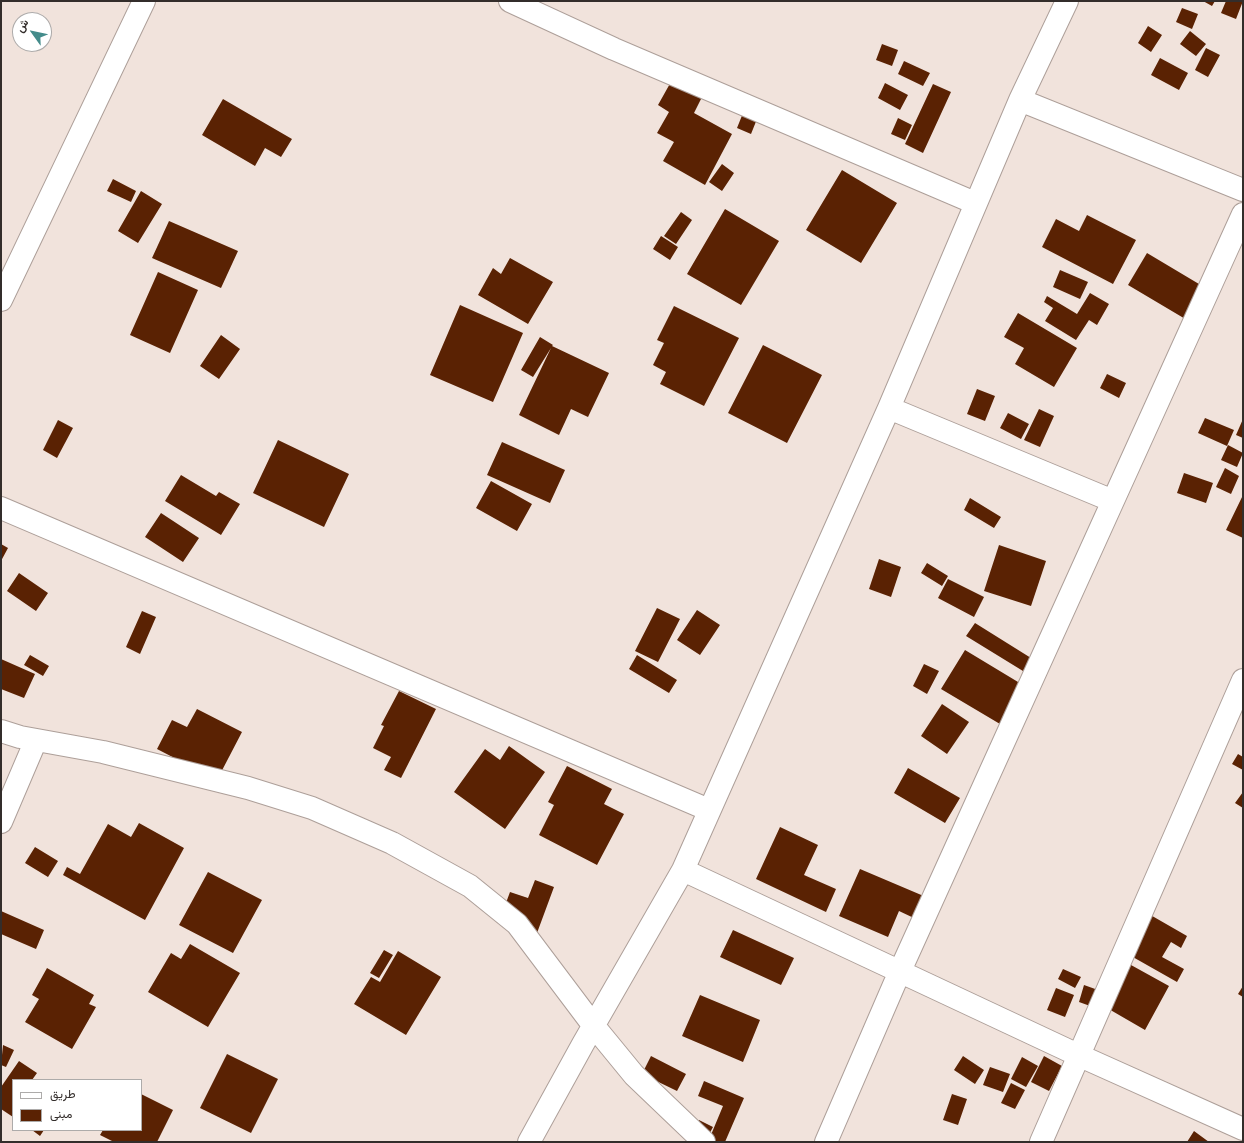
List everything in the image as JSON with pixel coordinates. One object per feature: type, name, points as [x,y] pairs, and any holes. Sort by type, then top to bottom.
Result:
[{"type":"street","points":[[1,300],[144,1]]},
{"type":"street","points":[[510,1],[614,48],[975,203]]},
{"type":"street","points":[[529,1142],[593,1025],[682,870],[889,408],[1020,100],[1067,1]]},
{"type":"street","points":[[1020,100],[1243,190]]},
{"type":"street","points":[[826,1142],[900,971],[1243,214]]},
{"type":"street","points":[[889,408],[1113,501]]},
{"type":"street","points":[[1,508],[290,633],[709,810]]},
{"type":"street","points":[[1041,1142],[1243,680]]},
{"type":"street","points":[[1,731],[36,740],[104,752],[248,788],[312,808],[392,843],[470,886],[517,924],[593,1025],[634,1075],[704,1142]]},
{"type":"street","points":[[1,822],[36,740]]},
{"type":"street","points":[[682,870],[1078,1055],[1243,1129]]},
{"type":"building","points":[[1203,1],[1215,1],[1212,6]]},
{"type":"building","points":[[1226,1],[1243,1],[1236,19],[1221,13]]},
{"type":"building","points":[[1182,8],[1198,14],[1192,29],[1176,22]]},
{"type":"building","points":[[1148,26],[1162,35],[1151,52],[1138,43]]},
{"type":"building","points":[[1190,31],[1206,44],[1196,56],[1180,44]]},
{"type":"building","points":[[882,44],[898,50],[892,66],[876,60]]},
{"type":"building","points":[[1206,48],[1220,55],[1208,77],[1195,70]]},
{"type":"building","points":[[1160,58],[1188,73],[1179,90],[1151,75]]},
{"type":"building","points":[[904,61],[930,73],[923,86],[898,74]]},
{"type":"building","points":[[672,80],[702,97],[694,113],[732,134],[705,185],[663,161],[674,142],[657,133],[669,112],[658,105]]},
{"type":"building","points":[[885,83],[908,95],[900,110],[878,98]]},
{"type":"building","points":[[933,84],[951,92],[923,153],[905,144]]},
{"type":"building","points":[[223,99],[292,139],[281,157],[265,148],[255,166],[202,135]]},
{"type":"building","points":[[745,108],[759,114],[751,134],[737,128]]},
{"type":"building","points":[[898,118],[912,125],[905,140],[891,134]]},
{"type":"building","points":[[722,164],[734,173],[722,191],[709,182]]},
{"type":"building","points":[[842,170],[897,203],[861,263],[806,230]]},
{"type":"building","points":[[113,179],[136,191],[131,202],[107,191]]},
{"type":"building","points":[[141,191],[162,204],[138,243],[118,231]]},
{"type":"building","points":[[725,209],[779,241],[741,305],[687,274]]},
{"type":"building","points":[[681,212],[692,220],[676,244],[664,236]]},
{"type":"building","points":[[1087,215],[1136,240],[1113,284],[1042,247],[1056,219],[1079,231]]},
{"type":"building","points":[[169,221],[238,251],[221,288],[152,258]]},
{"type":"building","points":[[661,236],[678,247],[670,260],[653,249]]},
{"type":"building","points":[[1147,253],[1204,287],[1187,320],[1128,285]]},
{"type":"building","points":[[510,258],[553,282],[528,324],[478,295],[493,268],[501,274]]},
{"type":"building","points":[[1060,270],[1088,282],[1080,299],[1053,287]]},
{"type":"building","points":[[158,272],[198,290],[170,353],[130,335]]},
{"type":"building","points":[[1090,293],[1109,304],[1097,325],[1089,320],[1076,340],[1045,321],[1053,308],[1044,302],[1047,296],[1077,314]]},
{"type":"building","points":[[460,305],[523,333],[493,402],[430,375]]},
{"type":"building","points":[[674,306],[739,338],[704,406],[660,384],[666,372],[653,365],[664,343],[657,340]]},
{"type":"building","points":[[1018,313],[1077,348],[1054,387],[1015,364],[1024,348],[1004,337]]},
{"type":"building","points":[[221,335],[240,349],[219,379],[200,366]]},
{"type":"building","points":[[540,337],[553,345],[552,346],[609,373],[588,417],[571,409],[559,435],[519,415],[551,348],[533,377],[521,370]]},
{"type":"building","points":[[763,345],[822,375],[787,443],[728,413]]},
{"type":"building","points":[[1107,374],[1126,383],[1119,398],[1100,388]]},
{"type":"building","points":[[977,389],[995,396],[985,421],[967,414]]},
{"type":"building","points":[[1039,409],[1054,416],[1040,447],[1024,440]]},
{"type":"building","points":[[1008,413],[1029,424],[1021,439],[1000,428]]},
{"type":"building","points":[[1205,418],[1234,430],[1227,446],[1198,433]]},
{"type":"building","points":[[1243,419],[1243,438],[1236,435]]},
{"type":"building","points":[[58,420],[73,428],[57,458],[43,450]]},
{"type":"building","points":[[278,440],[349,474],[324,527],[253,493]]},
{"type":"building","points":[[502,442],[565,470],[550,503],[487,475]]},
{"type":"building","points":[[1228,445],[1243,453],[1237,467],[1221,460]]},
{"type":"building","points":[[1225,468],[1239,476],[1231,494],[1216,487]]},
{"type":"building","points":[[1184,473],[1213,483],[1206,503],[1177,493]]},
{"type":"building","points":[[181,475],[216,496],[219,492],[240,504],[221,535],[165,501]]},
{"type":"building","points":[[491,481],[532,504],[517,531],[476,508]]},
{"type":"building","points":[[1243,495],[1243,538],[1226,530]]},
{"type":"building","points":[[970,498],[1001,517],[994,528],[964,510]]},
{"type":"building","points":[[161,513],[199,538],[183,562],[145,537]]},
{"type":"building","points":[[1,544],[8,548],[1,561]]},
{"type":"building","points":[[999,545],[1046,561],[1031,606],[984,591]]},
{"type":"building","points":[[879,559],[901,567],[891,597],[869,589]]},
{"type":"building","points":[[927,563],[948,576],[942,586],[921,573]]},
{"type":"building","points":[[19,573],[48,593],[36,611],[7,591]]},
{"type":"building","points":[[948,579],[984,597],[974,617],[938,598]]},
{"type":"building","points":[[657,608],[680,619],[658,662],[635,651]]},
{"type":"building","points":[[697,610],[720,625],[700,655],[677,640]]},
{"type":"building","points":[[142,611],[156,617],[140,654],[126,647]]},
{"type":"building","points":[[975,623],[1031,658],[1023,671],[966,636]]},
{"type":"building","points":[[965,650],[1023,685],[1000,724],[941,689]]},
{"type":"building","points":[[30,655],[49,666],[43,676],[24,665]]},
{"type":"building","points":[[637,655],[677,680],[669,693],[629,669]]},
{"type":"building","points":[[1,659],[35,674],[24,698],[1,689]]},
{"type":"building","points":[[924,664],[939,671],[927,694],[913,686]]},
{"type":"building","points":[[399,691],[436,709],[401,778],[384,770],[391,757],[373,748],[384,726],[381,725]]},
{"type":"building","points":[[942,704],[969,722],[947,754],[921,736]]},
{"type":"building","points":[[197,709],[242,732],[217,780],[157,749],[172,720],[187,727]]},
{"type":"building","points":[[509,746],[545,772],[505,829],[454,792],[485,749],[500,760]]},
{"type":"building","points":[[1238,754],[1243,757],[1243,770],[1232,764]]},
{"type":"building","points":[[567,766],[612,789],[604,804],[624,814],[597,865],[539,835],[554,805],[548,802]]},
{"type":"building","points":[[908,768],[960,798],[945,823],[894,793]]},
{"type":"building","points":[[1243,792],[1243,808],[1235,803]]},
{"type":"building","points":[[139,823],[184,848],[145,920],[63,875],[67,867],[80,874],[108,824],[131,837]]},
{"type":"building","points":[[780,827],[818,845],[804,875],[836,889],[826,912],[756,879]]},
{"type":"building","points":[[35,847],[58,861],[48,877],[25,863]]},
{"type":"building","points":[[860,869],[926,897],[916,919],[899,911],[888,937],[839,916]]},
{"type":"building","points":[[208,872],[262,900],[233,953],[179,925]]},
{"type":"building","points":[[535,880],[554,887],[537,933],[500,919],[510,892],[528,898]]},
{"type":"building","points":[[1,911],[44,930],[36,949],[1,934]]},
{"type":"building","points":[[1147,913],[1187,936],[1181,948],[1171,942],[1162,957],[1184,969],[1177,982],[1124,952]]},
{"type":"building","points":[[733,930],[794,958],[781,985],[720,957]]},
{"type":"building","points":[[190,944],[240,973],[208,1027],[148,992],[171,953],[181,959]]},
{"type":"building","points":[[384,950],[393,955],[379,978],[370,973]]},
{"type":"building","points":[[398,951],[441,977],[406,1035],[354,1004],[371,977],[380,982]]},
{"type":"building","points":[[1131,965],[1169,986],[1145,1030],[1107,1008]]},
{"type":"building","points":[[47,968],[94,995],[89,1004],[96,1007],[72,1049],[25,1022],[39,999],[32,995]]},
{"type":"building","points":[[1063,969],[1081,977],[1075,988],[1058,979]]},
{"type":"building","points":[[1084,985],[1098,990],[1093,1007],[1079,1002]]},
{"type":"building","points":[[1243,986],[1243,997],[1238,994]]},
{"type":"building","points":[[1056,988],[1074,995],[1065,1017],[1047,1010]]},
{"type":"building","points":[[700,995],[760,1020],[743,1062],[682,1036]]},
{"type":"building","points":[[3,1045],[14,1050],[6,1067],[1,1065]]},
{"type":"building","points":[[227,1054],[278,1079],[251,1133],[200,1108]]},
{"type":"building","points":[[651,1056],[686,1074],[677,1091],[642,1074]]},
{"type":"building","points":[[963,1056],[984,1070],[975,1084],[954,1070]]},
{"type":"building","points":[[1044,1056],[1062,1066],[1049,1091],[1031,1082]]},
{"type":"building","points":[[1022,1057],[1038,1066],[1026,1087],[1011,1079]]},
{"type":"building","points":[[19,1061],[37,1073],[33,1079],[12,1079],[12,1116],[1,1109],[1,1087]]},
{"type":"building","points":[[990,1067],[1010,1074],[1003,1092],[983,1085]]},
{"type":"building","points":[[704,1081],[744,1098],[725,1142],[708,1142],[723,1106],[698,1096]]},
{"type":"building","points":[[1011,1083],[1025,1090],[1015,1109],[1001,1103]]},
{"type":"building","points":[[142,1094],[173,1110],[157,1142],[114,1142],[100,1135],[102,1131],[142,1131]]},
{"type":"building","points":[[952,1094],[967,1099],[958,1125],[943,1120]]},
{"type":"building","points":[[699,1120],[713,1127],[705,1142],[689,1140]]},
{"type":"building","points":[[33,1131],[43,1131],[40,1136]]},
{"type":"building","points":[[1194,1131],[1209,1142],[1187,1142]]}]
